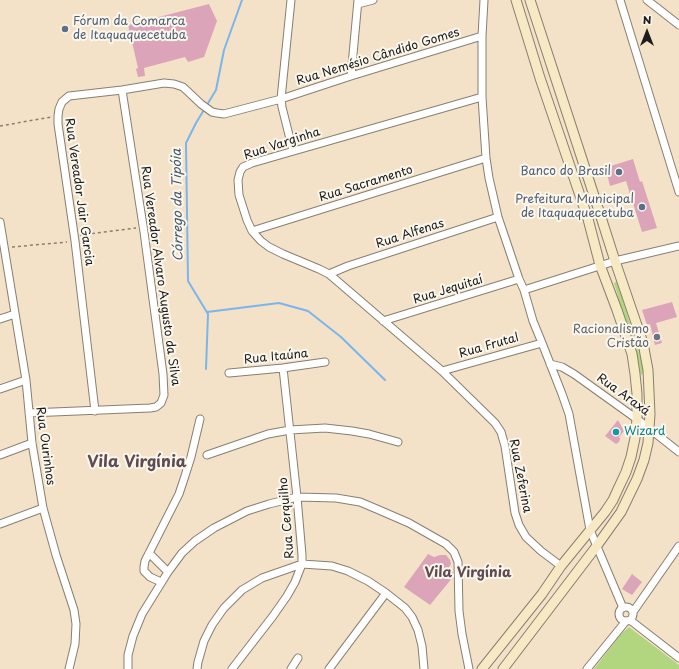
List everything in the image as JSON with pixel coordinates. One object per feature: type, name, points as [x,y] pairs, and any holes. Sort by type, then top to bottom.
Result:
[{"type":"main road","points":[[482,669],[542,594],[561,566],[613,500],[631,457],[637,419],[635,374],[632,354],[600,265],[588,218],[540,78],[516,0]]},
{"type":"main road","points":[[503,669],[621,512],[637,479],[645,454],[648,443],[650,414],[648,370],[643,343],[614,261],[530,0]]},
{"type":"main road","points":[[552,112],[566,109]]},
{"type":"street","points":[[291,0],[281,99],[293,151]]},
{"type":"street","points":[[351,76],[358,2],[373,0]]},
{"type":"street","points":[[484,0],[482,36],[482,97],[486,158],[489,178],[498,217],[519,279],[569,414],[590,530],[623,608]]},
{"type":"street","points":[[620,0],[679,192]]},
{"type":"street","points":[[646,0],[679,25]]},
{"type":"street","name":"Rua Nemésio Cândido Gomes","points":[[212,112],[224,114],[281,99],[482,36]]},
{"type":"street","name":"Rua Vereador Jair Garcia","points":[[95,411],[75,239],[58,116],[59,109],[62,102],[69,96],[122,90],[164,83],[174,84],[183,88],[212,112]]},
{"type":"street","name":"Rua Vereador Alvaro Augusto da Silva","points":[[29,413],[150,408],[156,407],[161,403],[164,395],[163,374],[143,227],[122,90]]},
{"type":"street","name":"Rua Varginha","points":[[442,371],[329,274],[319,268],[283,254],[261,241],[252,231],[247,220],[239,195],[238,180],[243,166],[482,97]]},
{"type":"street","name":"Rua Sacramento","points":[[252,231],[486,158]]},
{"type":"street","name":"Rua Alfenas","points":[[329,274],[338,269],[498,217]]},
{"type":"street","name":"Rua Ourinhos","points":[[0,222],[2,248],[26,380],[32,443],[43,508],[56,555],[74,610],[76,624],[75,644],[69,669]]},
{"type":"street","points":[[524,290],[614,261],[679,246]]},
{"type":"street","name":"Rua Jequitaí","points":[[383,321],[519,279]]},
{"type":"street","points":[[0,319],[15,314]]},
{"type":"street","name":"Rua Frutal","points":[[442,371],[542,343]]},
{"type":"street","name":"Rua Itaúna","points":[[229,373],[325,362]]},
{"type":"street","name":"Rua Araxá","points":[[550,364],[562,367],[574,374],[637,419],[679,452]]},
{"type":"street","name":"Rua Cerquilho","points":[[232,669],[287,596],[295,582],[302,564],[297,497],[283,368]]},
{"type":"street","name":"Rua Zeferina","points":[[442,371],[495,423],[501,432],[505,446],[515,513],[519,525],[526,537],[561,566]]},
{"type":"street","points":[[0,388],[26,380]]},
{"type":"street","points":[[161,582],[150,577],[144,572],[145,561],[179,494],[191,457],[200,419]]},
{"type":"street","points":[[207,455],[268,434],[290,430],[324,428],[352,431],[398,442]]},
{"type":"street","points":[[0,455],[32,443]]},
{"type":"street","points":[[128,669],[128,655],[133,636],[142,614],[161,582],[182,553],[214,528],[248,511],[297,497],[336,498],[360,502],[409,523],[446,544],[454,552],[458,562],[459,611],[469,669]]},
{"type":"street","points":[[0,524],[43,508]]},
{"type":"street","points":[[587,669],[633,616],[633,612],[679,546]]},
{"type":"street","points":[[149,553],[168,572]]},
{"type":"street","points":[[197,669],[204,641],[212,625],[224,608],[242,590],[262,578],[302,564],[332,566],[348,571],[368,581],[386,593],[404,608],[412,617],[418,630],[422,646],[424,669]]},
{"type":"street","points":[[329,669],[386,593]]},
{"type":"street","points":[[623,608],[630,608],[633,612]]},
{"type":"street","points":[[623,608],[620,611],[622,619],[628,620],[679,658]]},
{"type":"street","points":[[291,669],[298,658]]},
{"type":"path","points":[[0,126],[58,116]]},
{"type":"path","points":[[2,248],[75,239],[143,227]]},
{"type":"green space","points":[[617,281],[645,372],[641,375],[614,283]]},
{"type":"green space","points":[[629,627],[679,665],[679,669],[594,669],[621,634]]},
{"type":"building","points":[[209,4],[217,21],[204,57],[188,62],[185,57],[144,68],[145,76],[138,77],[136,69],[138,68],[128,25]]},
{"type":"building","points":[[633,159],[640,182],[642,181],[657,228],[642,232],[626,181],[610,186],[607,174],[603,176],[601,169]]},
{"type":"building","points":[[672,302],[677,317],[656,323],[662,343],[655,345],[650,324],[647,325],[642,310]]},
{"type":"building","name":"Wizard","points":[[618,420],[624,431],[619,437],[619,442],[616,444],[605,436]]},
{"type":"building","points":[[428,554],[434,557],[446,555],[451,564],[448,569],[453,572],[453,577],[430,605],[404,587]]},
{"type":"building","points":[[632,574],[642,582],[632,595],[622,589]]},
{"type":"waterway","name":"Córrego da Tipóia","points":[[206,369],[208,314],[188,281],[186,143],[216,90],[224,50],[242,0]]},
{"type":"waterway","points":[[207,312],[279,303],[308,311],[341,337],[385,380]]},
{"type":"place","name":"Fórum da Comarca de Itaquaquecetuba","points":[[65,29]]},
{"type":"place","name":"Banco do Brasil","points":[[619,172]]},
{"type":"place","name":"Prefeitura Municipal de Itaquaquecetuba","points":[[642,207]]},
{"type":"place","name":"Racionalismo Cristão","points":[[657,337]]},
{"type":"place","name":"Wizard","points":[[616,432]]},
{"type":"district","name":"Vila Virgínia","points":[[137,463]]},
{"type":"district","name":"Vila Virgínia","points":[[468,573]]}]
